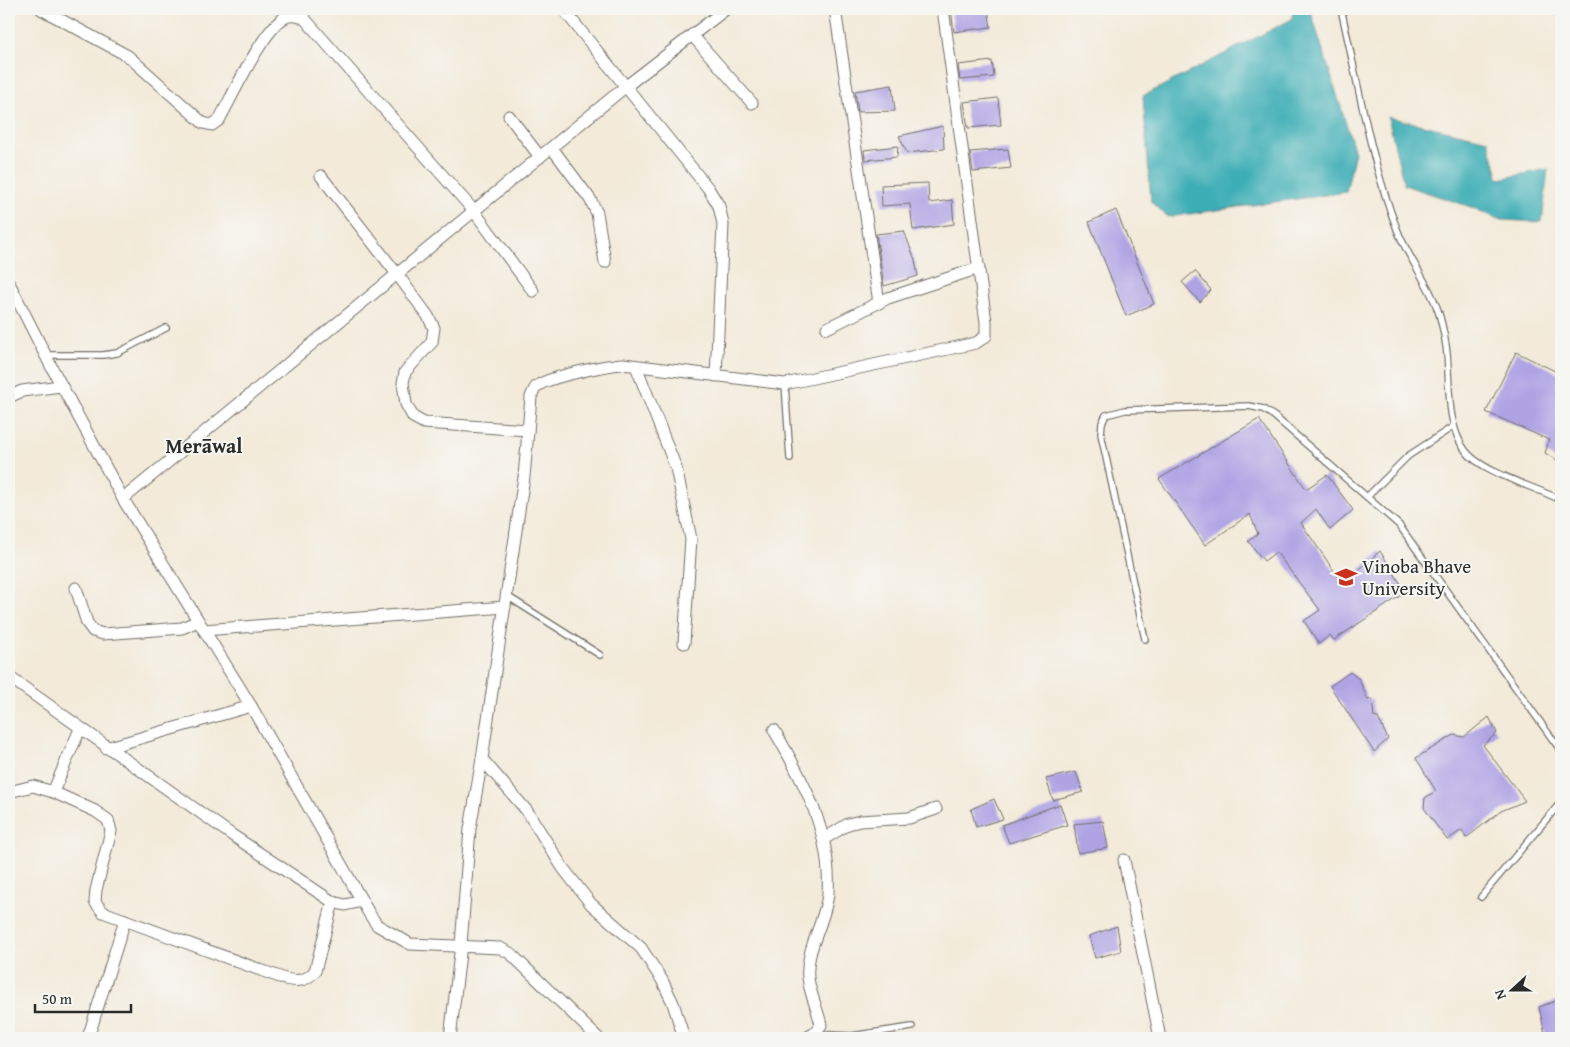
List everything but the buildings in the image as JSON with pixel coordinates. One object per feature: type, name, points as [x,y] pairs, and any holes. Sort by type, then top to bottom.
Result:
[{"type":"street","points":[[41,9],[128,56],[203,123],[212,125],[219,120],[266,37],[284,17],[308,14],[474,211],[533,291]]},
{"type":"street","points":[[563,9],[708,188],[719,206],[723,224],[716,376]]},
{"type":"street","points":[[123,499],[625,87],[726,9]]},
{"type":"street","points":[[835,9],[880,303]]},
{"type":"street","points":[[450,1038],[461,945],[470,829],[524,476],[531,398],[536,387],[547,382],[607,365],[636,366],[785,384],[976,343],[986,336],[979,268],[943,9]]},
{"type":"street","points":[[692,36],[752,103]]},
{"type":"street","points":[[509,116],[540,157]]},
{"type":"street","points":[[552,148],[590,199],[597,213],[606,262]]},
{"type":"street","points":[[322,176],[428,316],[434,328],[432,342],[406,372],[404,383],[406,404],[413,417],[424,424],[528,430]]},
{"type":"street","points":[[827,328],[880,303],[979,268]]},
{"type":"street","points":[[9,283],[61,386],[123,499],[251,706],[362,902],[377,924],[410,944],[500,948],[510,953],[598,1038]]},
{"type":"street","points":[[636,366],[676,468],[691,539],[684,643]]},
{"type":"street","points":[[9,397],[22,391],[61,386]]},
{"type":"street","points":[[76,588],[87,623],[93,631],[103,634],[505,602]]},
{"type":"street","points":[[9,677],[106,748],[333,902],[345,905],[362,902]]},
{"type":"street","points":[[106,748],[251,706]]},
{"type":"street","points":[[53,792],[80,729]]},
{"type":"street","points":[[774,730],[798,772],[824,839],[828,859],[828,894],[809,964],[808,978],[821,1025],[811,1036]]},
{"type":"street","points":[[482,759],[527,811],[563,868],[591,904],[641,948],[662,980],[673,1003],[684,1038]]},
{"type":"street","points":[[9,792],[32,786],[53,792],[95,811],[108,820],[111,831],[96,890],[95,902],[102,912],[285,979],[298,982],[309,978],[315,970],[333,902]]},
{"type":"street","points":[[824,839],[854,822],[909,818],[936,809]]},
{"type":"street","points":[[1124,860],[1160,1038]]},
{"type":"street","points":[[88,1038],[125,920]]},
{"type":"lane","points":[[1341,9],[1375,152],[1397,230],[1426,282],[1439,315],[1447,351],[1454,426],[1466,451],[1478,463],[1561,500]]},
{"type":"lane","points":[[45,355],[103,355],[117,353],[166,328]]},
{"type":"lane","points":[[785,384],[790,458]]},
{"type":"lane","points":[[1144,639],[1101,434],[1102,423],[1106,415],[1125,410],[1249,406],[1263,409],[1274,416],[1368,496],[1399,525],[1561,751]]},
{"type":"lane","points":[[1368,496],[1408,456],[1454,426]]},
{"type":"lane","points":[[505,602],[600,655]]},
{"type":"lane","points":[[1480,897],[1561,802]]},
{"type":"lane","points":[[811,1036],[851,1036],[912,1026]]},
{"type":"water","points":[[1293,9],[1310,9],[1355,152],[1346,192],[1168,217],[1151,202],[1143,96],[1292,19]]},
{"type":"water","points":[[1388,117],[1488,140],[1499,179],[1548,169],[1542,222],[1501,220],[1471,207],[1404,185]]},
{"type":"place","name":"Vinoba Bhave University","points":[[1346,577]]},
{"type":"district","name":"Merāwal","points":[[204,445]]}]
